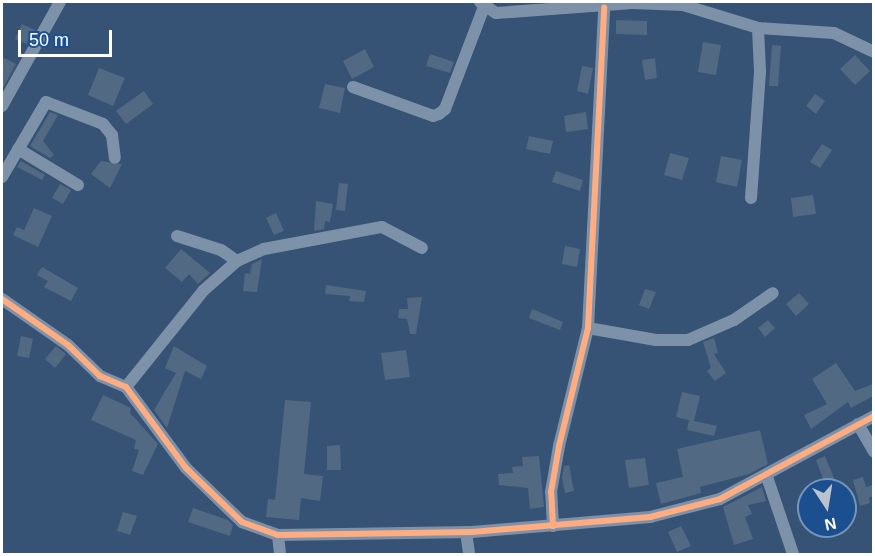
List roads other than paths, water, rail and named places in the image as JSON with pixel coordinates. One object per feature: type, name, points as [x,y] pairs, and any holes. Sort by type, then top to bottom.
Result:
[{"type":"street","points":[[2,106],[60,2]]},
{"type":"street","points":[[353,87],[433,116],[439,114],[445,109],[482,4],[496,13],[518,14],[604,8],[633,3],[683,5],[758,28],[834,33],[873,52]]},
{"type":"street","points":[[553,526],[551,492],[559,446],[588,327],[604,8]]},
{"type":"street","points":[[751,198],[760,71],[758,28]]},
{"type":"street","points":[[2,177],[46,102],[102,124],[112,135],[115,158]]},
{"type":"street","points":[[18,149],[78,185]]},
{"type":"street","points":[[126,387],[204,290],[237,261],[264,249],[382,227],[422,248]]},
{"type":"street","points":[[177,236],[220,250],[237,261]]},
{"type":"street","points":[[588,327],[656,340],[688,340],[734,320],[773,293]]},
{"type":"street","points":[[2,299],[68,345],[100,376],[126,387],[186,468],[210,493],[251,528],[278,535],[466,532],[625,522],[699,507],[767,477],[873,416]]},
{"type":"street","points":[[858,424],[873,452]]},
{"type":"street","points":[[767,477],[793,555]]},
{"type":"street","points":[[466,532],[469,555]]},
{"type":"street","points":[[278,535],[280,555]]}]
